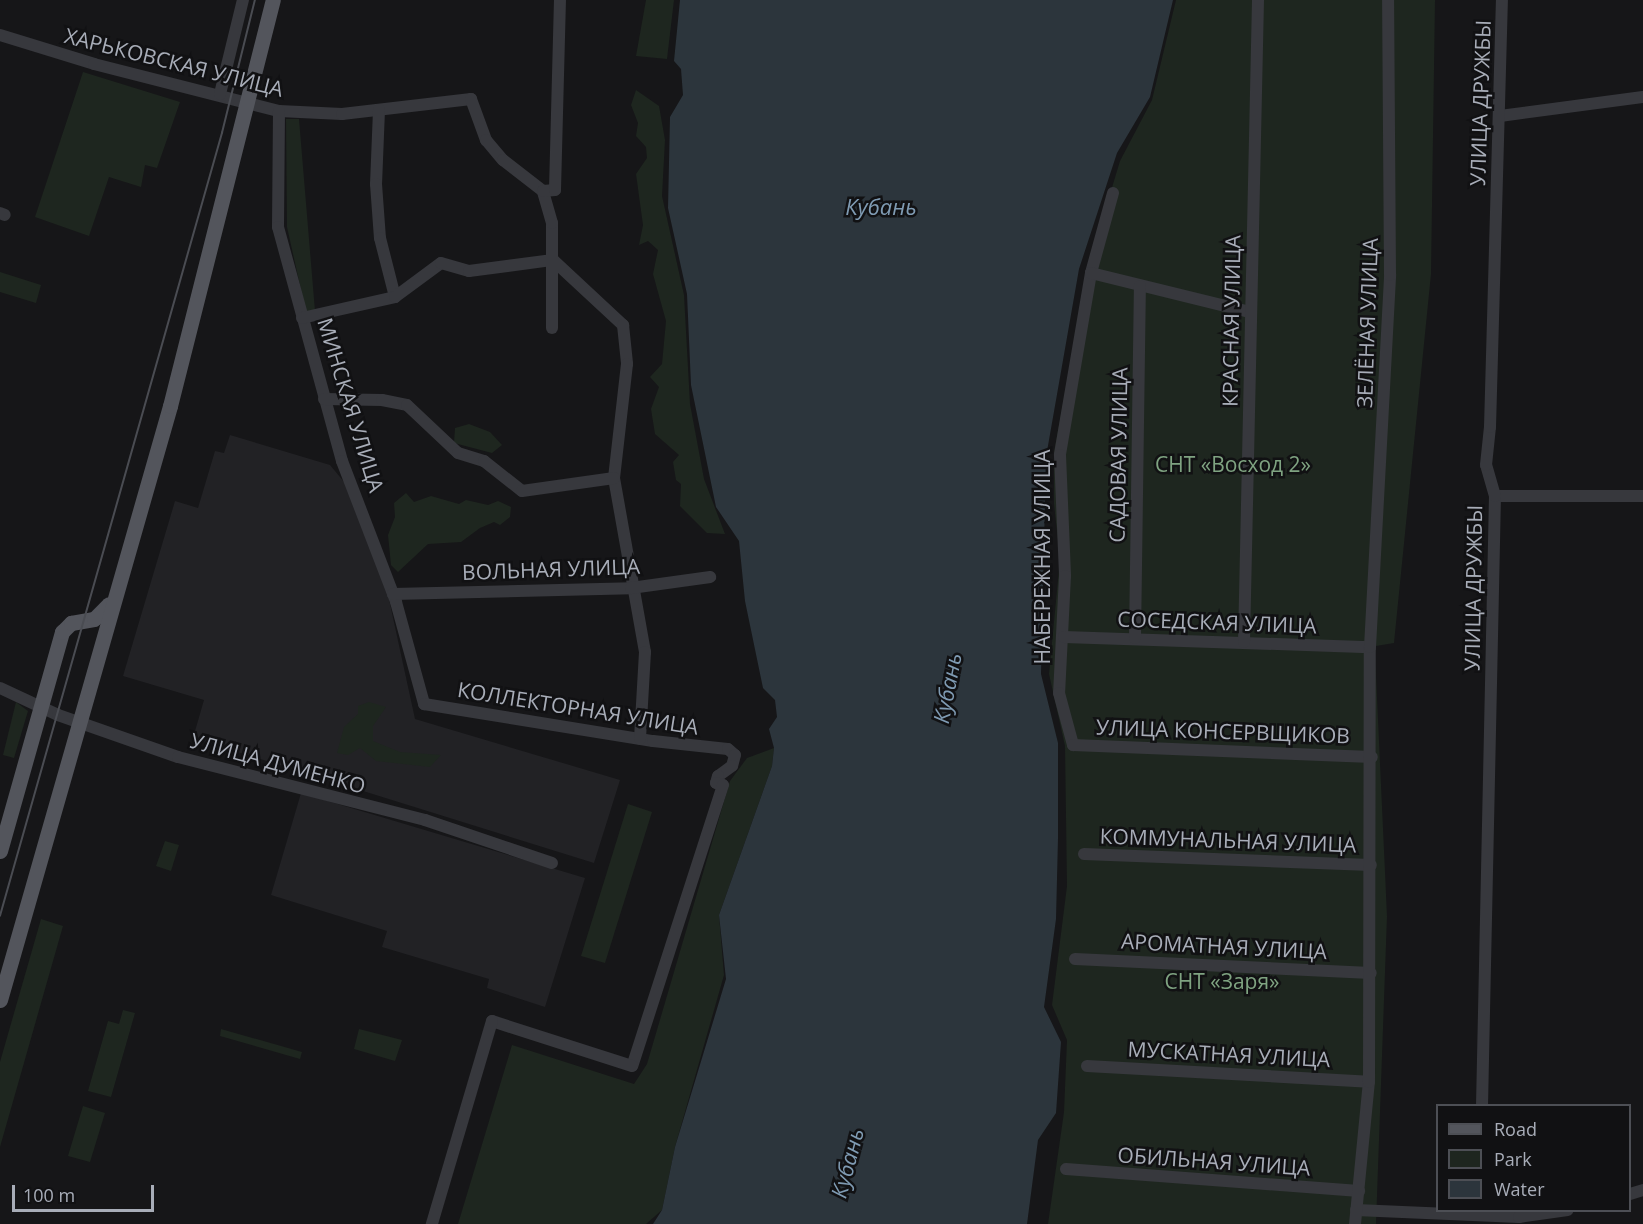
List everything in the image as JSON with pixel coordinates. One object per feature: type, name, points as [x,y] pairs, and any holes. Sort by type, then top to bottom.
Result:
[{"type":"main road","points":[[0,1000],[94,663],[170,406],[249,102],[273,0]]},
{"type":"main road","points":[[0,851],[62,632],[71,623],[99,616],[117,588]]},
{"type":"main road","points":[[86,621],[96,640],[94,663]]},
{"type":"street","points":[[220,94],[243,0]]},
{"type":"street","points":[[552,328],[552,223],[543,191],[555,190],[560,0]]},
{"type":"street","name":"КРАСНАЯ УЛИЦА","points":[[1244,642],[1258,0]]},
{"type":"street","name":"ЗЕЛЁНАЯ УЛИЦА","points":[[1355,1224],[1369,1082],[1372,757],[1370,647],[1390,276],[1388,0]]},
{"type":"street","name":"УЛИЦА ДРУЖБЫ","points":[[1482,1104],[1495,496],[1486,465],[1500,116],[1502,0]]},
{"type":"street","name":"ХАРЬКОВСКАЯ УЛИЦА","points":[[0,34],[94,64],[220,94],[279,111],[379,111],[471,99],[486,140],[503,160],[543,191]]},
{"type":"street","points":[[1500,116],[1643,97]]},
{"type":"street","name":"МИНСКАЯ УЛИЦА","points":[[279,111],[278,227],[342,461],[393,594],[424,704]]},
{"type":"street","points":[[379,111],[376,184],[380,238],[395,297]]},
{"type":"street","name":"НАБЕРЕЖНАЯ УЛИЦА","points":[[1073,745],[1059,693],[1064,637],[1060,455],[1091,273],[1113,193]]},
{"type":"street","points":[[302,318],[395,297],[441,263],[469,271],[553,260]]},
{"type":"street","points":[[553,260],[623,325],[627,364],[614,478],[631,588],[645,652],[640,739]]},
{"type":"street","points":[[1091,273],[1250,312]]},
{"type":"street","name":"САДОВАЯ УЛИЦА","points":[[1135,638],[1140,286]]},
{"type":"street","points":[[324,399],[382,400],[407,405],[458,453],[484,461],[522,491],[614,478]]},
{"type":"street","points":[[1495,496],[1643,496]]},
{"type":"street","name":"ВОЛЬНАЯ УЛИЦА","points":[[393,594],[631,588],[710,577]]},
{"type":"street","name":"СОСЕДСКАЯ УЛИЦА","points":[[1064,637],[1370,647]]},
{"type":"street","name":"УЛИЦА ДУМЕНКО","points":[[0,688],[78,722],[178,757],[425,820],[552,863]]},
{"type":"street","name":"КОЛЛЕКТОРНАЯ УЛИЦА","points":[[424,704],[640,739],[728,749],[735,755],[734,761],[716,783],[723,785],[632,1066],[492,1021],[432,1224]]},
{"type":"street","name":"УЛИЦА КОНСЕРВЩИКОВ","points":[[1073,745],[1372,757]]},
{"type":"street","name":"КОММУНАЛЬНАЯ УЛИЦА","points":[[1084,854],[1371,865]]},
{"type":"street","name":"АРОМАТНАЯ УЛИЦА","points":[[1075,959],[1371,973]]},
{"type":"street","name":"МУСКАТНАЯ УЛИЦА","points":[[1087,1066],[1369,1082]]},
{"type":"street","name":"ОБИЛЬНАЯ УЛИЦА","points":[[1066,1169],[1359,1191]]},
{"type":"street","points":[[1356,1210],[1404,1218],[1479,1212],[1519,1220],[1558,1212]]},
{"type":"shaded area","points":[[230,435],[330,465],[345,483],[387,590],[415,719],[620,780],[594,863],[193,738],[204,700],[123,676],[175,501],[198,508],[215,451],[224,453]]},
{"type":"shaded area","points":[[301,793],[585,878],[545,1007],[487,988],[489,979],[382,947],[387,931],[271,895]]},
{"type":"green space","points":[[646,0],[674,0],[667,59],[636,56]]},
{"type":"green space","points":[[1176,0],[1435,0],[1431,274],[1394,643],[1376,646],[1375,654],[1387,916],[1376,1224],[1048,1224],[1064,1112],[1067,1040],[1052,1005],[1067,886],[1065,746],[1049,674],[1060,559],[1054,504],[1054,452],[1088,267],[1120,161],[1152,100]]},
{"type":"green space","points":[[83,72],[180,102],[157,168],[145,165],[141,187],[109,177],[89,236],[35,217]]},
{"type":"green space","points":[[636,90],[659,106],[665,140],[662,196],[684,295],[690,404],[704,479],[725,534],[707,533],[680,506],[681,484],[676,480],[673,462],[679,455],[655,434],[651,409],[659,387],[650,377],[662,364],[666,321],[653,274],[658,250],[648,241],[639,245],[643,225],[636,174],[647,158],[646,147],[636,136],[638,123],[631,105]]},
{"type":"green space","points":[[286,119],[299,119],[315,311],[306,312],[287,227]]},
{"type":"green space","points":[[0,272],[41,285],[36,303],[0,292]]},
{"type":"green space","points":[[469,424],[490,432],[502,445],[492,453],[454,443],[455,428]]},
{"type":"green space","points":[[406,493],[414,502],[431,496],[459,504],[466,500],[488,505],[498,501],[511,507],[510,517],[500,525],[494,522],[480,528],[461,542],[428,544],[398,572],[391,565],[388,535],[395,517],[394,503]]},
{"type":"green space","points":[[16,702],[28,711],[14,758],[3,755]]},
{"type":"green space","points":[[369,702],[386,707],[373,726],[373,741],[400,752],[441,755],[430,767],[376,761],[360,748],[348,755],[337,753],[344,727],[358,714],[358,706]]},
{"type":"green space","points":[[774,748],[772,766],[719,915],[724,975],[675,1147],[662,1210],[646,1224],[458,1224],[512,1045],[634,1084],[647,1064],[730,781],[747,758]]},
{"type":"green space","points":[[628,804],[652,812],[605,963],[581,956]]},
{"type":"green space","points":[[165,841],[179,845],[171,871],[156,866]]},
{"type":"green space","points":[[41,919],[63,926],[0,1147],[0,1062]]},
{"type":"green space","points":[[123,1010],[135,1013],[111,1097],[88,1091],[108,1021],[119,1024]]},
{"type":"green space","points":[[221,1029],[302,1052],[300,1059],[220,1036]]},
{"type":"green space","points":[[359,1029],[402,1040],[395,1061],[354,1049]]},
{"type":"green space","points":[[83,1106],[105,1113],[90,1162],[68,1156]]},
{"type":"water","name":"Кубань","points":[[680,0],[1173,0],[1150,97],[1117,153],[1079,269],[1046,457],[1041,674],[1058,743],[1058,838],[1056,919],[1044,1007],[1061,1042],[1056,1113],[1038,1140],[1027,1224],[653,1224],[662,1210],[675,1147],[726,979],[719,915],[772,766],[774,748],[769,729],[777,717],[775,700],[763,688],[745,601],[739,541],[716,507],[691,385],[687,294],[668,208],[670,117],[683,95],[681,69],[674,61]]},
{"type":"tram line","points":[[0,916],[222,133],[255,0]]},
{"type":"park label","name":"СНТ «Восход 2»","points":[[1233,464]]},
{"type":"park label","name":"СНТ «Заря»","points":[[1222,981]]}]
